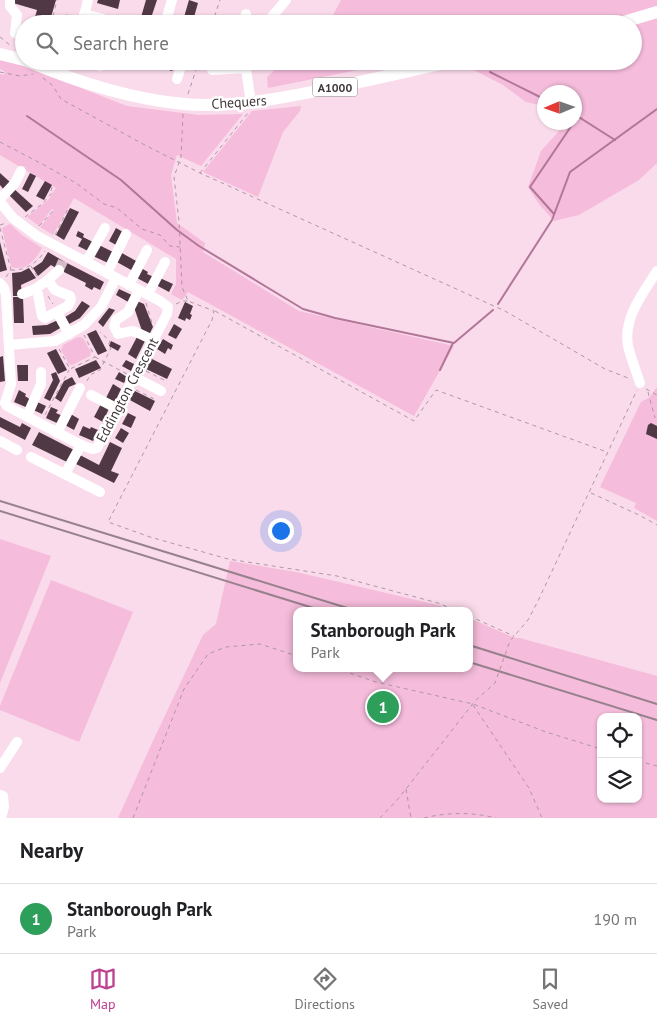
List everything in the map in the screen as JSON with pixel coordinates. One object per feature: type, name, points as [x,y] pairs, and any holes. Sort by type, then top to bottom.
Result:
[{"type":"main road","points":[[642,16],[657,12]]},
{"type":"main road","name":"Chequers","points":[[48,70],[125,95],[184,98],[214,105],[251,103],[286,98],[413,70]]},
{"type":"street","points":[[10,0],[10,6],[17,15]]},
{"type":"street","points":[[84,15],[87,0]]},
{"type":"street","points":[[168,15],[172,0]]},
{"type":"street","points":[[274,15],[286,0]]},
{"type":"street","points":[[177,79],[180,70]]},
{"type":"street","points":[[247,70],[251,103]]},
{"type":"street","points":[[21,171],[15,183],[0,200],[14,218],[63,261],[86,262],[166,304],[168,307]]},
{"type":"street","points":[[86,262],[105,228]]},
{"type":"street","points":[[9,345],[55,341],[80,328],[94,316],[101,306],[126,234]]},
{"type":"street","points":[[129,285],[147,250]]},
{"type":"street","points":[[13,295],[30,292],[35,289],[48,280],[63,261]]},
{"type":"street","points":[[153,340],[136,332],[118,334],[114,326],[116,320],[128,312],[144,292],[165,262]]},
{"type":"street","points":[[640,383],[628,347],[627,335],[629,323],[637,303],[657,271]]},
{"type":"street","points":[[35,289],[38,294],[43,317],[68,306],[72,298],[55,290],[48,280]]},
{"type":"street","name":"Eddington Crescent","points":[[1,283],[13,295],[4,331],[9,345],[11,384],[5,390],[2,406],[7,406],[92,449],[97,448],[118,409],[167,314],[168,307]]},
{"type":"street","points":[[57,312],[69,334]]},
{"type":"street","points":[[27,416],[41,384],[41,372]]},
{"type":"street","points":[[131,382],[164,386]]},
{"type":"street","points":[[57,432],[80,388]]},
{"type":"street","points":[[91,395],[118,409]]},
{"type":"street","points":[[0,441],[17,450]]},
{"type":"street","points":[[65,474],[81,445]]},
{"type":"street","points":[[31,457],[100,492]]},
{"type":"street","points":[[0,768],[17,742]]},
{"type":"street","points":[[0,794],[4,807],[1,818]]},
{"type":"path","points":[[53,15],[57,0]]},
{"type":"path","points":[[215,15],[220,0]]},
{"type":"path","points":[[0,37],[6,52]]},
{"type":"path","points":[[188,301],[182,287],[174,177],[181,156],[184,98],[196,70]]},
{"type":"path","points":[[0,72],[20,76],[36,74]]},
{"type":"path","points":[[42,78],[53,86],[61,99],[141,143],[200,173],[504,310],[605,369],[640,383],[648,391],[657,395]]},
{"type":"path","points":[[200,173],[250,111],[251,103]]},
{"type":"path","points":[[0,142],[76,183],[104,204],[116,208],[142,228],[160,235],[170,246],[180,247]]},
{"type":"path","points":[[25,218],[49,198],[53,192],[51,191],[52,187]]},
{"type":"path","points":[[54,238],[69,207]]},
{"type":"path","points":[[33,233],[54,210]]},
{"type":"path","points":[[0,228],[10,270],[1,283]]},
{"type":"path","points":[[10,270],[24,269],[34,263],[47,250]]},
{"type":"path","points":[[168,307],[182,301],[188,301],[214,311],[414,421],[436,390],[608,453]]},
{"type":"path","points":[[214,311],[212,320],[108,522],[150,537],[228,559],[337,576],[448,607]]},
{"type":"path","points":[[80,328],[95,357],[105,362],[156,400]]},
{"type":"path","points":[[80,388],[84,387],[90,375],[100,370],[112,348],[108,346],[110,341],[100,332]]},
{"type":"path","points":[[55,341],[70,370]]},
{"type":"path","points":[[40,424],[62,381],[70,370],[95,357]]},
{"type":"path","points":[[139,367],[164,386]]},
{"type":"path","points":[[380,818],[473,704],[495,683],[510,641],[528,620],[538,601],[640,383]]},
{"type":"path","points":[[648,391],[655,418]]},
{"type":"path","points":[[590,492],[639,515],[657,526]]},
{"type":"path","points":[[473,618],[514,636]]},
{"type":"path","points":[[133,818],[184,689],[208,654],[226,648],[260,644],[293,655]]},
{"type":"path","points":[[347,672],[376,682],[473,704],[546,732],[597,748]]},
{"type":"path","points":[[473,704],[529,788],[542,818]]},
{"type":"path","points":[[642,762],[657,766]]},
{"type":"path","points":[[406,788],[411,818]]},
{"type":"path","points":[[424,818],[464,813],[496,818]]},
{"type":"shaded area","points":[[341,0],[657,0],[657,163],[639,180],[579,215],[554,221],[539,204],[528,187],[541,151],[560,130],[582,130],[582,85],[537,85],[537,104],[526,102],[503,85],[474,70],[642,70],[642,15],[333,15]]},
{"type":"shaded area","points":[[0,59],[15,63],[15,70],[35,70],[127,106],[199,115],[243,114],[201,166],[177,155],[171,175],[177,223],[205,243],[203,252],[299,311],[454,346],[414,416],[188,292],[182,300],[171,294],[176,284],[176,259],[74,198],[53,235],[40,227],[54,210],[52,209],[39,226],[27,217],[49,199],[56,188],[63,192],[0,155],[0,74],[4,75],[5,72],[0,69]]},
{"type":"shaded area","points":[[275,70],[357,70],[268,88],[267,77]]},
{"type":"shaded area","points":[[301,106],[300,111],[283,132],[258,197],[203,172],[252,111]]},
{"type":"shaded area","points":[[10,224],[22,235],[42,248],[34,260],[21,268],[11,267],[2,228]]},
{"type":"shaded area","points":[[78,337],[83,338],[91,352],[90,356],[72,365],[69,364],[61,350],[63,345]]},
{"type":"shaded area","points":[[656,388],[657,521],[634,508],[636,503],[600,487],[641,402],[650,397]]},
{"type":"shaded area","points":[[0,539],[51,556],[0,683]]},
{"type":"shaded area","points":[[230,561],[296,572],[443,607],[293,607],[293,672],[473,672],[473,620],[515,638],[657,676],[657,818],[118,818],[203,635],[216,624]]},
{"type":"shaded area","points":[[51,580],[133,612],[79,742],[0,710]]},
{"type":"building","points":[[14,0],[56,0],[52,15],[36,15],[37,10],[13,3]]},
{"type":"building","points":[[98,0],[120,0],[118,9],[97,3]]},
{"type":"building","points":[[146,0],[157,0],[152,15],[142,15]]},
{"type":"building","points":[[189,0],[198,3],[195,15],[185,15]]},
{"type":"building","points":[[0,173],[11,183],[4,190],[0,185]]},
{"type":"building","points":[[30,173],[36,176],[28,192],[22,189]]},
{"type":"building","points":[[45,181],[52,185],[44,200],[36,196]]},
{"type":"building","points":[[12,187],[33,206],[26,212],[7,193]]},
{"type":"building","points":[[70,208],[79,212],[64,240],[56,235]]},
{"type":"building","points":[[116,228],[123,232],[116,245],[109,241]]},
{"type":"building","points":[[78,231],[84,234],[83,237],[95,243],[90,252],[78,246],[82,239],[76,236]]},
{"type":"building","points":[[0,242],[7,270],[0,272]]},
{"type":"building","points":[[99,245],[113,252],[108,263],[93,256]]},
{"type":"building","points":[[48,252],[65,262],[61,271],[51,265],[38,276],[33,268],[42,262]]},
{"type":"building","points":[[120,252],[138,262],[133,271],[115,261]]},
{"type":"building","points":[[67,263],[104,282],[100,290],[94,287],[92,290],[85,286],[86,283],[62,271]]},
{"type":"building","points":[[29,268],[36,278],[21,285],[22,296],[13,296],[12,273],[21,272]]},
{"type":"building","points":[[141,268],[148,272],[147,274],[154,277],[150,285],[137,278]]},
{"type":"building","points":[[160,278],[173,284],[169,292],[156,285]]},
{"type":"building","points":[[119,289],[134,296],[130,303],[116,295]]},
{"type":"building","points":[[13,297],[23,297],[24,323],[14,323]]},
{"type":"building","points":[[82,301],[90,306],[80,318],[69,324],[65,317],[75,311]]},
{"type":"building","points":[[137,301],[144,304],[153,327],[149,335],[142,331],[134,307]]},
{"type":"building","points":[[185,302],[193,306],[190,320],[186,318],[185,321],[178,318]]},
{"type":"building","points":[[109,308],[115,310],[103,327],[98,322]]},
{"type":"building","points":[[58,320],[62,327],[50,334],[33,335],[32,326],[47,325]]},
{"type":"building","points":[[174,324],[182,329],[176,339],[168,335]]},
{"type":"building","points":[[96,330],[107,351],[98,355],[87,334]]},
{"type":"building","points":[[138,335],[146,339],[136,359],[128,354]]},
{"type":"building","points":[[163,339],[173,345],[171,350],[168,348],[165,354],[157,349]]},
{"type":"building","points":[[111,341],[121,346],[118,351],[109,346]]},
{"type":"building","points":[[56,349],[67,370],[58,374],[47,353]]},
{"type":"building","points":[[3,356],[5,381],[0,382],[0,357]]},
{"type":"building","points":[[150,358],[172,369],[167,379],[144,368]]},
{"type":"building","points":[[96,360],[101,368],[79,378],[75,369]]},
{"type":"building","points":[[126,360],[134,364],[131,371],[122,366]]},
{"type":"building","points":[[17,365],[28,365],[28,381],[18,381]]},
{"type":"building","points":[[56,372],[60,381],[50,401],[44,398],[53,380],[51,374]]},
{"type":"building","points":[[119,372],[127,377],[124,383],[115,379]]},
{"type":"building","points":[[72,377],[76,384],[69,387],[61,402],[55,398],[64,381]]},
{"type":"building","points":[[113,384],[121,389],[114,404],[105,400]]},
{"type":"building","points":[[19,390],[31,400],[28,408],[14,402]]},
{"type":"building","points":[[133,390],[155,401],[150,411],[128,399]]},
{"type":"building","points":[[35,401],[46,406],[42,414],[31,409]]},
{"type":"building","points":[[102,402],[110,406],[103,422],[94,417]]},
{"type":"building","points":[[51,407],[58,410],[56,413],[63,416],[59,424],[46,418]]},
{"type":"building","points":[[69,413],[79,419],[74,430],[63,424]]},
{"type":"building","points":[[128,413],[136,417],[131,428],[122,424]]},
{"type":"building","points":[[0,417],[20,427],[22,423],[31,428],[25,440],[0,427]]},
{"type":"building","points":[[651,423],[657,426],[657,439],[646,434],[648,425]]},
{"type":"building","points":[[83,426],[98,430],[93,441],[79,435]]},
{"type":"building","points":[[121,428],[129,433],[123,443],[115,438]]},
{"type":"building","points":[[39,432],[74,450],[67,462],[32,445]]},
{"type":"building","points":[[110,442],[122,448],[111,471],[119,474],[114,483],[76,464],[80,455],[99,465]]},
{"type":"waterway","points":[[490,72],[537,96]]},
{"type":"waterway","points":[[498,304],[552,220],[570,172],[657,109]]},
{"type":"waterway","points":[[27,116],[121,180],[177,230],[199,246],[303,309],[335,318],[454,343],[493,310]]},
{"type":"waterway","points":[[582,119],[615,140]]},
{"type":"waterway","points":[[554,214],[530,187],[569,130]]},
{"type":"waterway","points":[[440,370],[453,343]]},
{"type":"tunnel","points":[[59,270],[63,261]]},
{"type":"railway","points":[[0,501],[344,607]]},
{"type":"railway","points":[[0,511],[310,607]]},
{"type":"railway","points":[[473,646],[657,704]]},
{"type":"railway","points":[[473,663],[657,720]]},
{"type":"place","name":"Stanborough Park","points":[[383,707]]}]
